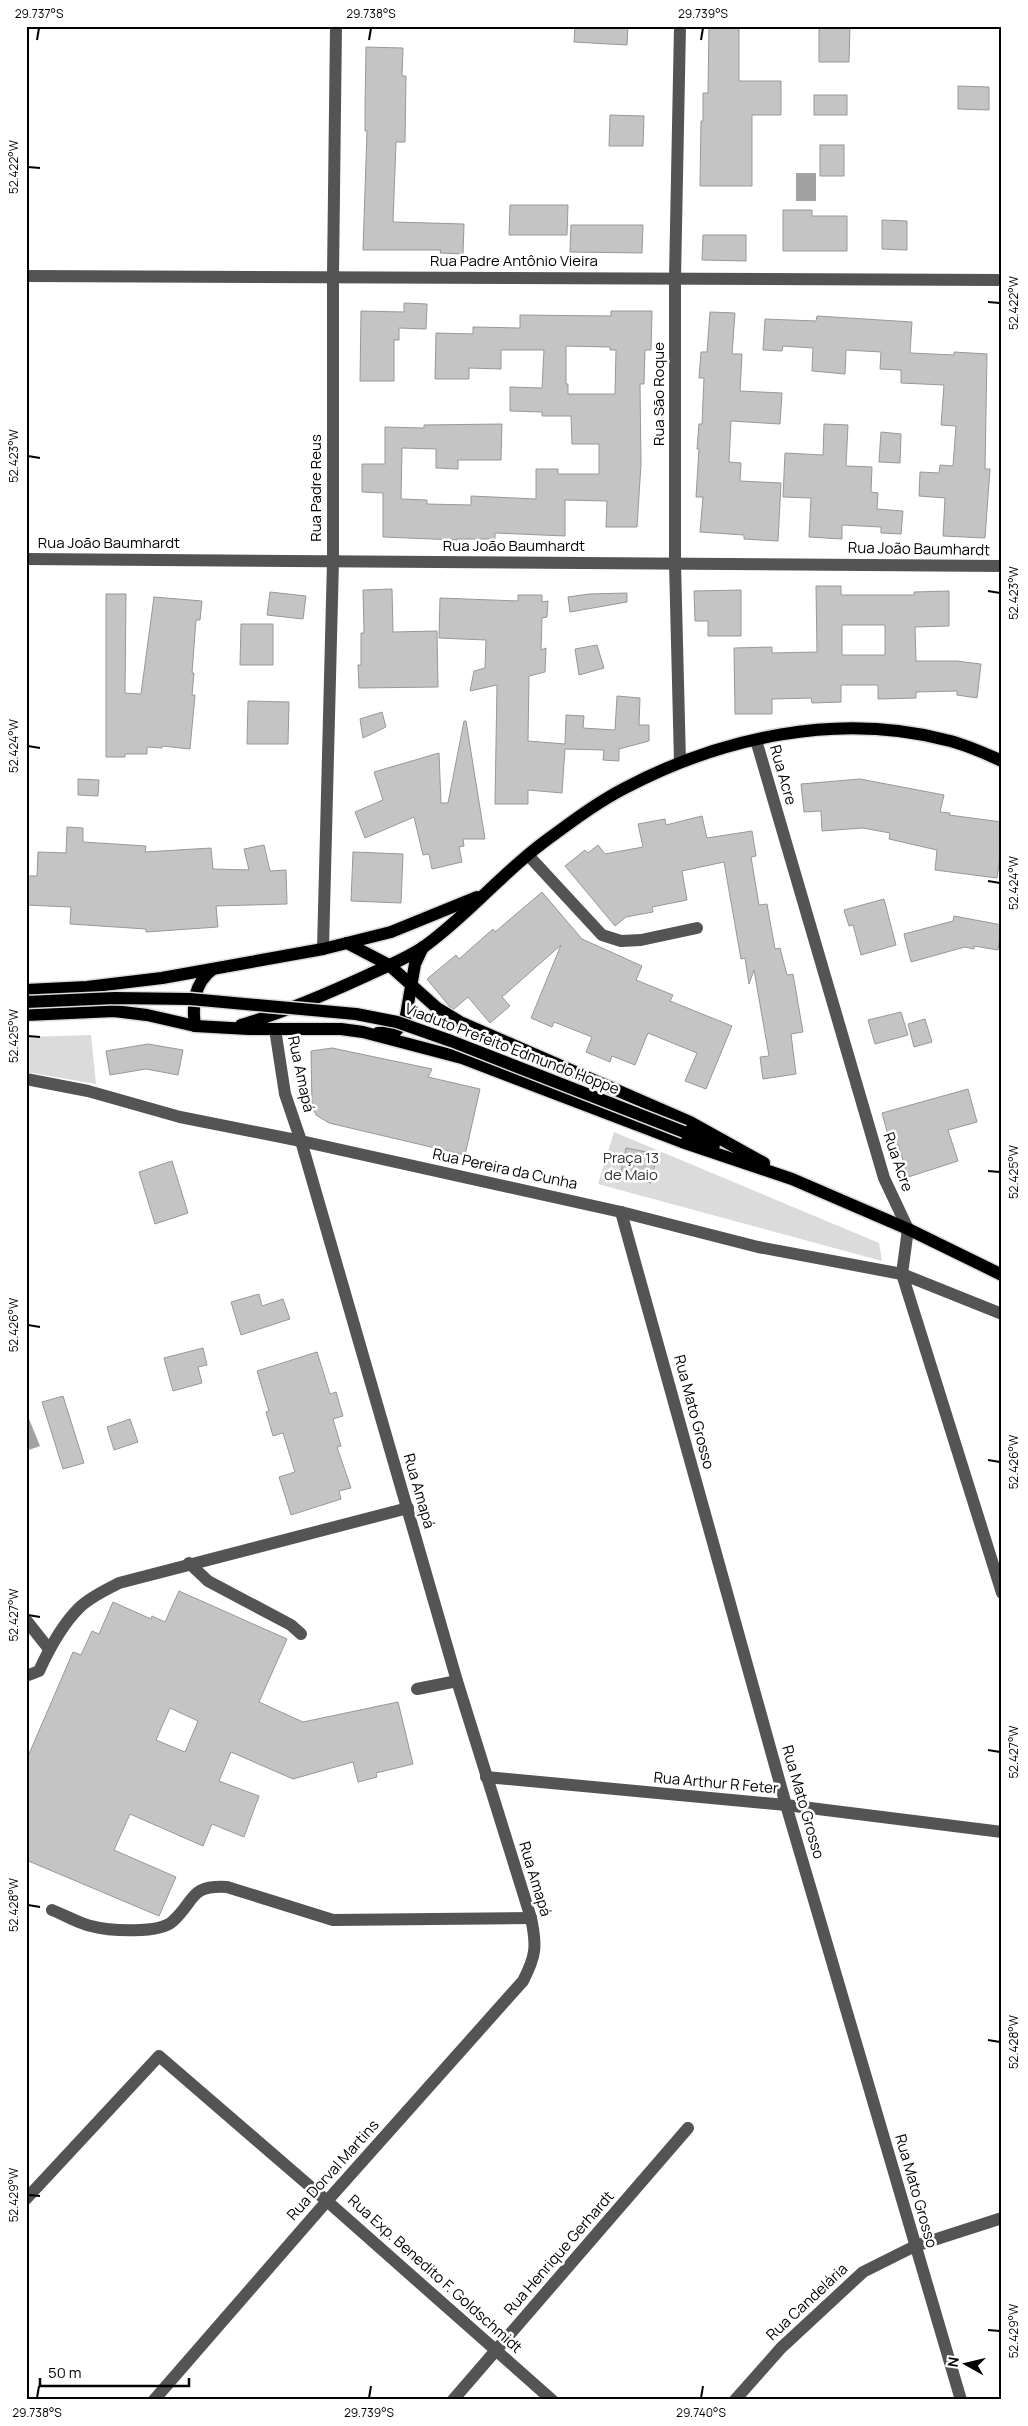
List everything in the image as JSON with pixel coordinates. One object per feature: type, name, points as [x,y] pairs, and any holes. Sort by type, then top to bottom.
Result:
[{"type":"main road","points":[[232,1028],[307,1002],[389,965],[423,947],[461,916],[528,855],[589,809],[624,788],[680,762],[756,740],[798,731],[829,728],[886,730],[946,739],[1002,761]]},
{"type":"main road","points":[[26,990],[87,987],[213,969],[323,949],[391,932],[484,894]]},
{"type":"main road","points":[[347,943],[389,965],[410,986],[437,1008],[460,1022],[690,1122],[792,1179]]},
{"type":"main road","points":[[26,1015],[114,1011],[147,1014],[195,1026],[341,1029],[386,1033],[400,1029],[408,1012],[410,986],[415,964],[423,947]]},
{"type":"main road","points":[[195,1026],[192,1006],[195,993],[205,975],[213,969]]},
{"type":"main road","name":"Viaduto Prefeito Edmundo Hoppe","points":[[26,1002],[115,998],[190,999],[356,1014],[398,1022],[684,1132],[792,1179]]},
{"type":"main road","points":[[364,1032],[462,1058],[682,1142],[792,1179],[908,1229],[1002,1275]]},
{"type":"street","name":"Rua Padre Reus","points":[[323,949],[333,561],[333,276],[336,26]]},
{"type":"street","name":"Rua São Roque","points":[[680,26],[675,278],[675,563],[680,762]]},
{"type":"street","name":"Rua Padre Antônio Vieira","points":[[26,276],[1002,280]]},
{"type":"street","name":"Rua João Baumhardt","points":[[26,559],[1002,566]]},
{"type":"street","name":"Rua Acre","points":[[756,740],[884,1178],[908,1229]]},
{"type":"street","points":[[528,855],[602,934],[621,941],[697,928]]},
{"type":"street","name":"Rua Amapá","points":[[275,1029],[285,1094],[301,1141],[457,1681],[530,1918],[535,1940],[534,1960]]},
{"type":"street","name":"Rua Pereira da Cunha","points":[[26,1080],[88,1091],[180,1117],[301,1141],[622,1212],[758,1247],[902,1274],[1002,1314]]},
{"type":"street","name":"Rua Mato Grosso","points":[[622,1212],[786,1806],[961,2400]]},
{"type":"street","points":[[908,1229],[902,1274],[1002,1593]]},
{"type":"street","points":[[26,1676],[39,1671],[49,1649],[79,1608],[97,1594],[120,1583],[189,1563],[408,1508]]},
{"type":"street","points":[[189,1563],[208,1581],[291,1625],[301,1634]]},
{"type":"street","points":[[26,1620],[49,1649]]},
{"type":"street","points":[[417,1689],[457,1681]]},
{"type":"street","name":"Rua Arthur R Feter","points":[[486,1778],[786,1806],[1002,1832]]},
{"type":"street","points":[[52,1910],[90,1926],[116,1930],[156,1928],[172,1923],[198,1891],[210,1886],[227,1887],[333,1920],[530,1918]]},
{"type":"street","name":"Rua Dorval Martins","points":[[154,2400],[327,2200],[523,1981],[534,1960]]},
{"type":"street","name":"Rua Exp. Benedito F. Goldschmidt","points":[[26,2199],[159,2056],[327,2200],[552,2400]]},
{"type":"street","name":"Rua Henrique Gerhardt","points":[[453,2400],[688,2128]]},
{"type":"street","name":"Rua Candelária","points":[[735,2400],[780,2348],[863,2272],[915,2246],[1002,2218]]},
{"type":"green space","points":[[91,1035],[96,1084],[26,1072],[26,1037]]},
{"type":"green space","name":"Praça 13 de Maio","points":[[614,1132],[879,1243],[882,1261],[598,1184]]},
{"type":"shaded area","points":[[796,173],[816,173],[816,201],[796,201]]},
{"type":"shaded area","points":[[26,1415],[40,1446],[26,1451]]},
{"type":"building","points":[[575,26],[628,26],[627,45],[574,42]]},
{"type":"building","points":[[709,26],[739,26],[739,81],[781,81],[781,115],[752,115],[752,186],[700,186],[703,93],[708,93]]},
{"type":"building","points":[[819,26],[850,26],[849,62],[819,62]]},
{"type":"building","points":[[366,47],[403,48],[402,76],[406,76],[405,142],[396,142],[393,222],[464,224],[463,254],[440,253],[441,250],[363,250],[367,131],[365,131]]},
{"type":"building","points":[[958,86],[989,87],[989,110],[958,109]]},
{"type":"building","points":[[814,95],[847,95],[847,115],[814,115]]},
{"type":"building","points":[[610,115],[644,116],[643,146],[609,146]]},
{"type":"building","points":[[820,145],[844,145],[844,176],[820,176]]},
{"type":"building","points":[[510,205],[568,205],[567,235],[509,235]]},
{"type":"building","points":[[783,210],[812,210],[812,216],[847,216],[847,251],[783,251]]},
{"type":"building","points":[[882,220],[907,221],[907,250],[882,249]]},
{"type":"building","points":[[571,225],[643,225],[642,253],[570,252]]},
{"type":"building","points":[[703,235],[746,235],[746,261],[702,260]]},
{"type":"building","points":[[404,303],[427,304],[426,329],[399,328],[399,340],[394,340],[394,381],[360,381],[361,311],[404,312]]},
{"type":"building","points":[[611,311],[652,311],[651,350],[645,350],[644,384],[640,384],[641,464],[637,527],[606,527],[607,501],[565,500],[565,536],[495,533],[495,539],[457,540],[383,537],[383,493],[362,492],[362,464],[385,464],[385,427],[424,428],[424,425],[502,424],[501,460],[458,460],[458,469],[436,468],[436,449],[402,448],[401,499],[427,500],[427,504],[471,505],[471,496],[536,499],[536,469],[558,469],[558,474],[599,474],[599,444],[572,444],[571,416],[542,416],[542,412],[510,411],[510,387],[542,388],[544,350],[501,350],[501,369],[469,368],[469,379],[435,379],[436,333],[473,334],[473,327],[520,328],[520,315],[611,316]],"holes":[[[566,346],[610,347],[610,350],[616,350],[615,394],[568,394],[568,384],[566,384]]]},
{"type":"building","points":[[710,312],[735,313],[732,354],[742,354],[740,391],[782,393],[780,424],[731,421],[729,462],[741,463],[740,481],[781,483],[778,541],[744,539],[744,535],[700,532],[703,497],[696,497],[699,449],[697,449],[699,424],[702,424],[704,378],[699,378],[701,352],[707,352]]},
{"type":"building","points":[[817,316],[912,322],[910,353],[954,355],[954,352],[987,354],[985,469],[990,469],[985,538],[943,536],[945,498],[919,496],[920,472],[939,473],[940,465],[953,466],[956,426],[941,425],[944,385],[901,383],[901,370],[880,369],[881,352],[846,350],[845,374],[812,371],[813,348],[783,346],[782,351],[763,350],[765,319],[816,321]]},
{"type":"building","points":[[824,424],[848,425],[846,466],[872,467],[871,492],[878,493],[877,509],[903,511],[901,534],[881,533],[881,527],[842,525],[842,539],[809,537],[811,498],[783,497],[785,453],[823,455]]},
{"type":"building","points":[[881,432],[901,434],[900,463],[879,462]]},
{"type":"building","points":[[816,586],[841,586],[841,595],[914,595],[914,592],[949,591],[949,626],[915,627],[916,661],[956,661],[981,664],[977,698],[957,695],[957,691],[916,692],[916,698],[878,699],[878,685],[841,685],[841,702],[812,703],[811,698],[772,699],[772,714],[735,714],[734,648],[772,647],[772,653],[817,652]],"holes":[[[842,625],[885,625],[885,655],[842,655]]]},
{"type":"building","points":[[392,589],[393,632],[437,631],[438,687],[359,688],[358,665],[361,665],[361,633],[364,633],[363,590]]},
{"type":"building","points":[[741,590],[741,636],[708,636],[708,621],[695,621],[694,591]]},
{"type":"building","points":[[270,592],[306,596],[303,619],[267,615]]},
{"type":"building","points":[[627,593],[627,602],[570,612],[568,597],[589,594]]},
{"type":"building","points":[[106,594],[126,594],[125,693],[141,694],[154,597],[202,601],[200,620],[196,620],[192,673],[194,673],[192,695],[195,695],[190,749],[162,746],[162,748],[147,747],[147,754],[125,754],[125,757],[106,757]]},
{"type":"building","points":[[518,595],[542,595],[542,602],[548,601],[547,617],[542,618],[541,650],[546,648],[545,672],[529,676],[528,741],[565,744],[566,715],[584,716],[583,728],[615,730],[617,696],[640,698],[639,725],[649,725],[649,741],[619,749],[619,761],[603,760],[604,750],[565,749],[562,793],[528,790],[528,804],[495,804],[497,685],[470,691],[474,671],[485,668],[486,640],[439,638],[440,598],[518,601]]},
{"type":"building","points":[[241,624],[273,624],[273,665],[240,665]]},
{"type":"building","points":[[597,645],[604,668],[579,675],[575,649]]},
{"type":"building","points":[[248,701],[289,702],[288,744],[247,744]]},
{"type":"building","points":[[382,712],[386,727],[363,738],[360,719]]},
{"type":"building","points":[[464,721],[466,721],[485,839],[463,839],[464,846],[459,847],[462,862],[432,869],[429,854],[423,855],[414,817],[365,838],[355,812],[383,800],[374,772],[439,753],[441,803],[448,803]]},
{"type":"building","points":[[78,779],[99,780],[98,796],[78,795]]},
{"type":"building","points":[[860,779],[944,795],[940,812],[950,813],[949,815],[1002,822],[1002,844],[997,878],[935,870],[937,850],[889,839],[890,833],[863,828],[822,831],[821,811],[804,812],[801,784]]},
{"type":"building","points":[[702,816],[707,838],[752,831],[756,856],[751,857],[759,905],[767,904],[775,949],[780,948],[787,975],[793,974],[803,1032],[791,1034],[796,1074],[763,1079],[760,1057],[769,1056],[754,970],[749,984],[745,958],[741,959],[724,862],[682,871],[687,900],[652,907],[653,912],[626,917],[615,926],[565,866],[585,850],[588,853],[598,845],[605,854],[643,847],[638,824],[665,819],[666,825]]},
{"type":"building","points":[[67,827],[83,828],[83,842],[146,846],[145,852],[211,848],[213,869],[249,870],[244,849],[264,845],[270,871],[286,870],[287,904],[216,906],[218,927],[146,932],[146,929],[70,924],[71,907],[26,905],[26,876],[37,876],[38,852],[66,853]]},
{"type":"building","points":[[353,852],[403,854],[401,903],[351,901]]},
{"type":"building","points":[[542,892],[582,939],[642,966],[636,980],[673,995],[670,1001],[732,1026],[706,1089],[685,1081],[697,1053],[648,1033],[635,1065],[612,1056],[610,1062],[586,1052],[592,1037],[554,1022],[552,1027],[531,1018],[561,945],[502,997],[510,1006],[490,1023],[468,997],[454,1009],[450,1007],[427,979],[456,955],[459,959],[493,929],[495,932]]},
{"type":"building","points":[[884,899],[896,945],[861,955],[853,925],[849,926],[844,910]]},
{"type":"building","points":[[954,916],[1002,925],[998,950],[974,946],[974,949],[965,947],[911,962],[904,934],[953,921]]},
{"type":"building","points":[[901,1012],[908,1035],[875,1044],[868,1020]]},
{"type":"building","points":[[925,1019],[932,1042],[914,1047],[908,1024]]},
{"type":"building","points":[[148,1044],[183,1050],[178,1075],[146,1069],[110,1075],[106,1051]]},
{"type":"building","points":[[332,1048],[432,1069],[428,1077],[480,1089],[465,1155],[329,1123],[316,1115],[312,1105],[311,1051]]},
{"type":"building","points":[[968,1089],[977,1122],[948,1130],[958,1161],[908,1177],[898,1144],[891,1146],[882,1113]]},
{"type":"building","points":[[626,1148],[657,1154],[651,1183],[620,1177]]},
{"type":"building","points":[[172,1161],[188,1213],[155,1224],[139,1172]]},
{"type":"building","points":[[259,1294],[262,1306],[283,1299],[290,1319],[241,1335],[231,1302]]},
{"type":"building","points":[[203,1348],[207,1365],[198,1367],[202,1383],[173,1391],[164,1358]]},
{"type":"building","points":[[317,1352],[330,1394],[336,1392],[343,1416],[333,1419],[341,1446],[337,1447],[351,1488],[339,1491],[341,1499],[291,1515],[279,1477],[295,1472],[283,1433],[273,1436],[266,1412],[269,1411],[257,1371]]},
{"type":"building","points":[[63,1396],[84,1463],[63,1469],[42,1402]]},
{"type":"building","points":[[130,1419],[138,1442],[114,1450],[107,1427]]},
{"type":"building","points":[[179,1591],[287,1639],[259,1702],[303,1722],[398,1702],[413,1764],[376,1773],[377,1777],[358,1782],[353,1762],[293,1779],[231,1752],[219,1781],[259,1796],[244,1837],[212,1824],[203,1846],[130,1814],[114,1850],[176,1877],[159,1916],[26,1860],[26,1761],[73,1652],[81,1655],[92,1631],[99,1634],[113,1602],[151,1619],[152,1616],[165,1622]],"holes":[[[170,1708],[198,1721],[185,1752],[156,1740]]]}]
